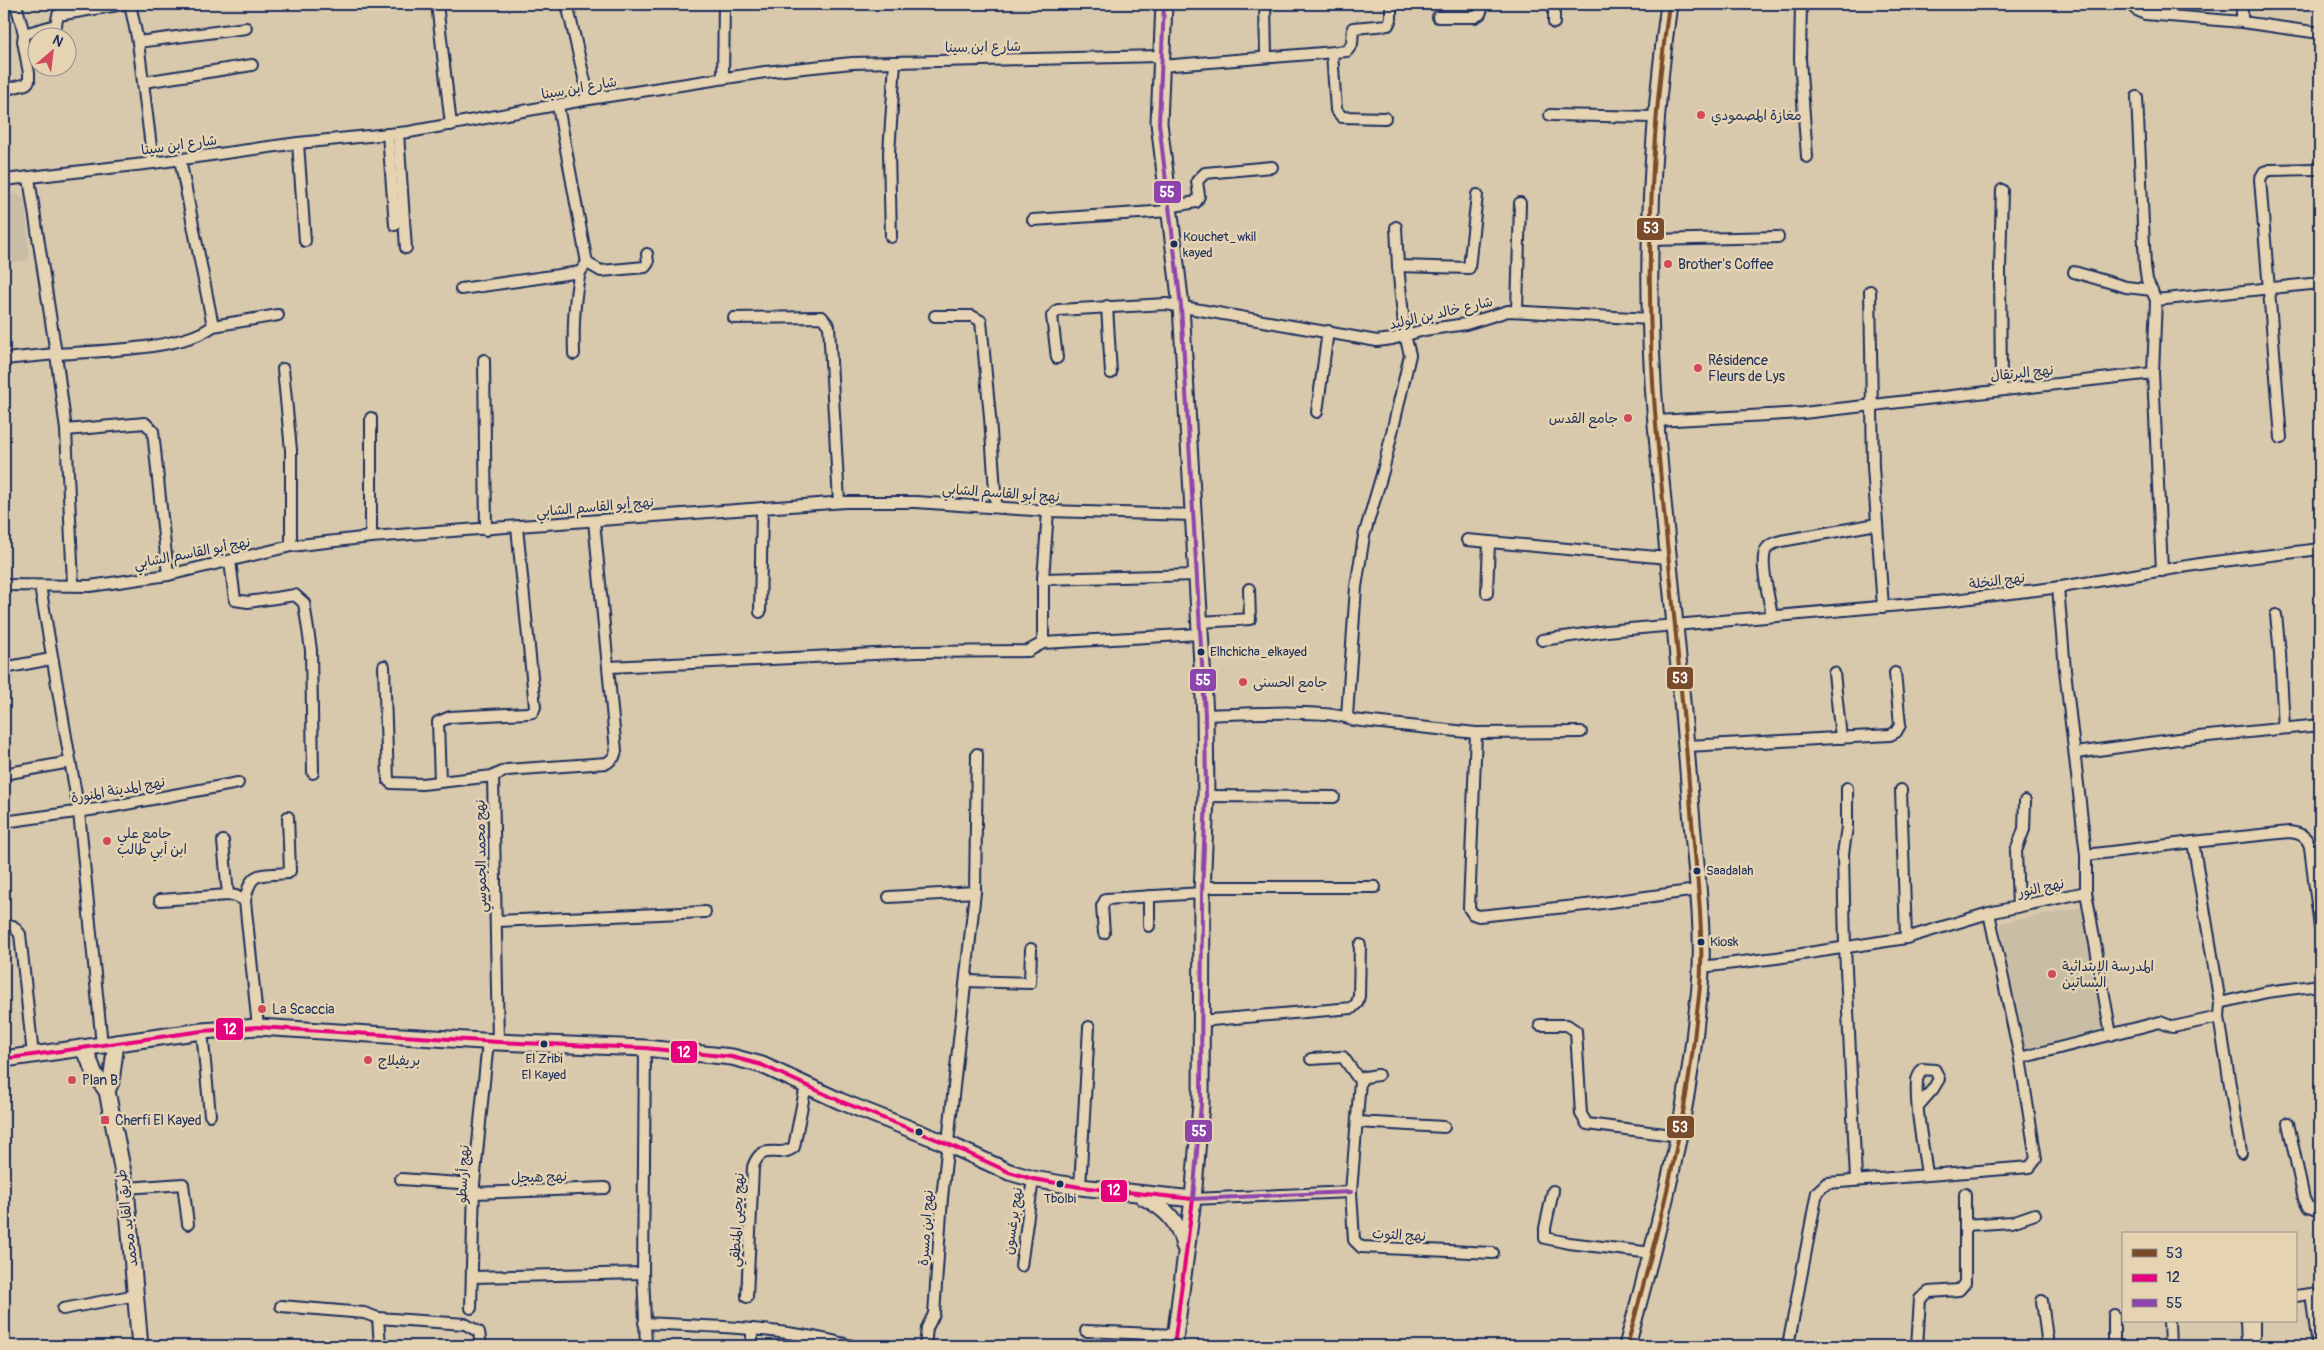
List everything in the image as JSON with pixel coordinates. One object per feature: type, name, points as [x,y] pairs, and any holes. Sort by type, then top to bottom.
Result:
[{"type":"street","points":[[4,90],[26,84],[29,81],[23,41],[24,34],[16,4]]},
{"type":"street","points":[[24,34],[56,25],[58,15],[56,4]]},
{"type":"street","points":[[58,15],[124,4]]},
{"type":"street","points":[[130,4],[144,82],[153,163]]},
{"type":"street","points":[[437,4],[451,125]]},
{"type":"street","points":[[567,4],[589,99]]},
{"type":"street","points":[[723,78],[724,4]]},
{"type":"street","points":[[1086,1332],[1174,1340],[1193,1199],[1202,1104],[1200,1020],[1206,796],[1205,715],[1182,306],[1168,209],[1159,123],[1164,4]]},
{"type":"street","points":[[1266,4],[1266,57]]},
{"type":"street","points":[[1385,118],[1342,117],[1336,110],[1332,52],[1347,51],[1352,44],[1353,28],[1388,24],[1391,19],[1391,4]]},
{"type":"street","points":[[1438,17],[1475,17],[1480,14],[1484,4]]},
{"type":"street","points":[[1554,4],[1554,22]]},
{"type":"street","points":[[1626,1346],[1652,1253],[1680,1136],[1691,1073],[1701,967],[1687,746],[1656,421],[1650,318],[1650,240],[1655,117],[1669,4]]},
{"type":"street","points":[[1800,4],[1800,59],[1807,157]]},
{"type":"street","points":[[2134,4],[2135,9],[2144,14],[2242,22],[2320,33]]},
{"type":"street","points":[[2242,4],[2242,22]]},
{"type":"street","points":[[138,42],[246,28]]},
{"type":"street","name":"شارع ابن سينا","points":[[4,180],[153,163],[298,143],[393,134],[589,99],[723,78],[852,63],[1062,60],[1161,61],[1266,57],[1332,52]]},
{"type":"street","points":[[891,237],[889,153],[895,62]]},
{"type":"street","points":[[144,82],[252,64]]},
{"type":"street","points":[[2137,97],[2145,266],[2156,300],[2153,373],[2162,571]]},
{"type":"street","points":[[558,106],[587,263],[580,272],[576,289],[573,326],[574,354]]},
{"type":"street","points":[[1550,115],[1655,117]]},
{"type":"street","points":[[393,134],[395,225]]},
{"type":"street","points":[[393,134],[406,248]]},
{"type":"street","points":[[298,143],[305,241]]},
{"type":"street","points":[[180,159],[213,326]]},
{"type":"street","points":[[1032,220],[1168,209],[1196,202],[1199,196],[1197,181],[1205,173],[1272,167]]},
{"type":"street","points":[[2281,438],[2260,179],[2261,174],[2270,170],[2315,169]]},
{"type":"street","points":[[28,178],[66,430],[73,584]]},
{"type":"street","points":[[2001,389],[2000,269],[2002,190]]},
{"type":"street","points":[[1398,266],[1470,268],[1478,195]]},
{"type":"street","points":[[1517,311],[1520,202]]},
{"type":"street","points":[[1347,716],[1358,578],[1364,536],[1408,369],[1410,355],[1405,335],[1396,227]]},
{"type":"street","points":[[1650,240],[1778,237]]},
{"type":"street","points":[[587,263],[601,271],[645,267],[648,263],[646,254]]},
{"type":"street","points":[[462,289],[580,272]]},
{"type":"street","points":[[2074,272],[2126,287],[2152,290]]},
{"type":"street","points":[[2156,300],[2320,283]]},
{"type":"street","points":[[1870,290],[1870,405],[1883,607]]},
{"type":"street","name":"شارع خالد بن الوليد","points":[[1057,358],[1052,316],[1054,312],[1058,310],[1107,306],[1166,304],[1182,306],[1223,315],[1328,331],[1377,341],[1466,324],[1508,311],[1650,318]]},
{"type":"street","points":[[1107,306],[1111,373]]},
{"type":"street","points":[[4,359],[146,347],[205,333],[213,326],[278,315]]},
{"type":"street","points":[[935,316],[972,316],[981,321],[996,506]]},
{"type":"street","points":[[734,318],[822,317],[829,326],[839,502]]},
{"type":"street","points":[[1317,412],[1328,331]]},
{"type":"street","points":[[484,360],[486,530]]},
{"type":"street","points":[[283,369],[291,450],[291,546]]},
{"type":"street","name":"نهج البرتقال","points":[[1656,421],[1758,417],[2153,373]]},
{"type":"street","points":[[371,418],[371,537]]},
{"type":"street","points":[[66,430],[145,423],[153,431],[168,575]]},
{"type":"street","name":"نهج أبو القاسم الشابي","points":[[4,585],[40,586],[73,584],[90,586],[168,575],[291,546],[371,537],[486,530],[839,502],[916,502],[1048,511],[1193,515]]},
{"type":"street","points":[[760,612],[762,508]]},
{"type":"street","points":[[1043,643],[1043,579],[1048,511]]},
{"type":"street","points":[[384,666],[388,780],[396,785],[494,776],[507,770],[607,764],[614,757],[616,750],[594,521]]},
{"type":"street","points":[[1772,616],[1764,564],[1765,553],[1768,547],[1781,541],[1877,524]]},
{"type":"street","points":[[440,782],[438,722],[450,717],[528,713],[533,712],[536,707],[518,527]]},
{"type":"street","points":[[1467,540],[1668,558]]},
{"type":"street","points":[[1487,592],[1489,542]]},
{"type":"street","name":"نهج النخلة","points":[[1542,640],[1607,630],[1883,607],[2058,587],[2206,563],[2320,549]]},
{"type":"street","points":[[230,561],[235,600],[248,602],[295,595],[304,602],[311,650],[314,773]]},
{"type":"street","points":[[1043,579],[1197,575]]},
{"type":"street","points":[[40,586],[51,659],[79,812],[109,1044]]},
{"type":"street","name":"نهج النور","points":[[1701,967],[1906,938],[1989,913],[2086,892],[2086,855],[2076,753],[2065,670],[2058,587]]},
{"type":"street","points":[[609,668],[916,652],[1028,651],[1043,643],[1200,628],[1250,619],[1249,589]]},
{"type":"street","points":[[2276,615],[2284,728]]},
{"type":"street","points":[[4,668],[51,659]]},
{"type":"street","points":[[1834,672],[1840,738]]},
{"type":"street","points":[[1687,746],[1840,738],[1896,732],[1900,725],[1895,673]]},
{"type":"street","points":[[1205,715],[1261,713],[1347,716],[1353,720],[1476,733],[1581,732]]},
{"type":"street","points":[[2076,753],[2320,725]]},
{"type":"street","points":[[1476,733],[1469,908],[1473,914],[1479,916],[1595,904],[1697,890]]},
{"type":"street","name":"نهج ابن مسرة","points":[[926,1346],[927,1328],[933,1316],[948,1144],[976,892],[978,754]]},
{"type":"street","points":[[4,774],[70,762]]},
{"type":"street","name":"نهج محمد الجموسي","points":[[493,1041],[496,921],[494,776]]},
{"type":"street","name":"نهج المدينة المنورة","points":[[4,822],[79,812],[238,783]]},
{"type":"street","points":[[1847,788],[1847,827],[1843,854],[1845,948],[1856,1179]]},
{"type":"street","points":[[1901,790],[1906,938]]},
{"type":"street","points":[[1206,796],[1334,798]]},
{"type":"street","points":[[2018,906],[2016,850],[2024,829],[2025,801]]},
{"type":"street","points":[[258,1027],[244,901],[250,881],[256,876],[288,873],[290,871],[288,817]]},
{"type":"street","points":[[2086,855],[2289,832],[2300,834],[2308,841],[2310,847],[2320,928]]},
{"type":"street","points":[[224,841],[228,895]]},
{"type":"street","points":[[2193,842],[2220,1003],[2219,1017],[2241,1153]]},
{"type":"street","points":[[1104,933],[1102,906],[1106,899],[1202,890],[1375,887]]},
{"type":"street","points":[[889,897],[976,892]]},
{"type":"street","points":[[2086,892],[2111,1035]]},
{"type":"street","points":[[160,900],[228,895],[236,896],[244,901]]},
{"type":"street","points":[[1149,896],[1149,926]]},
{"type":"street","points":[[496,921],[705,912]]},
{"type":"street","points":[[1788,1346],[1817,1192],[1827,1183],[1856,1179],[2030,1167],[2036,1159],[2020,1058],[1989,913]]},
{"type":"street","points":[[4,926],[13,926],[20,934],[33,1055]]},
{"type":"street","points":[[1200,1020],[1352,1008],[1357,1003],[1359,996],[1360,945]]},
{"type":"street","points":[[966,981],[1030,983],[1031,949]]},
{"type":"street","points":[[2220,1003],[2267,992],[2320,985]]},
{"type":"street","points":[[2020,1058],[2160,1022],[2173,1027],[2219,1017]]},
{"type":"street","points":[[1540,1025],[1567,1025],[1576,1031],[1581,1114],[1587,1124],[1680,1136]]},
{"type":"street","points":[[4,1059],[202,1031],[258,1027],[645,1048],[732,1057],[762,1065],[889,1122],[948,1144],[1009,1172],[1032,1179],[1080,1187],[1193,1199],[1351,1192]]},
{"type":"street","points":[[1080,1187],[1089,1027]]},
{"type":"street","points":[[202,1031],[210,1115]]},
{"type":"street","name":"نهج أرسطو","points":[[471,1308],[475,1188],[493,1041]]},
{"type":"street","name":"طريق القايد محمد","points":[[108,1091],[111,1082],[109,1044]]},
{"type":"street","name":"طريق القايد محمد","points":[[82,1048],[88,1057],[95,1075],[108,1091],[126,1188],[140,1346]]},
{"type":"street","points":[[645,1048],[643,1273],[646,1346]]},
{"type":"street","points":[[1311,1059],[1342,1057],[1360,1081],[1365,1077],[1378,1075]]},
{"type":"street","name":"نهج التوت","points":[[1360,1081],[1351,1192],[1354,1240],[1361,1247],[1493,1253]]},
{"type":"street","name":"نهج يحيى المنطقي","points":[[747,1297],[753,1167],[756,1158],[763,1152],[789,1150],[794,1147],[806,1085]]},
{"type":"street","points":[[1919,1105],[1927,1174]]},
{"type":"street","points":[[1357,1122],[1444,1127]]},
{"type":"street","points":[[2288,1123],[2304,1198],[2308,1206],[2320,1211]]},
{"type":"street","name":"نهج هيجل","points":[[401,1179],[475,1188],[605,1188]]},
{"type":"street","name":"نهج برغسون","points":[[1021,1266],[1032,1179]]},
{"type":"street","points":[[126,1188],[183,1184],[188,1224]]},
{"type":"street","points":[[1553,1191],[1545,1228],[1546,1238],[1569,1243],[1652,1253]]},
{"type":"street","points":[[1137,1194],[1160,1206],[1174,1220],[1182,1237],[1185,1255]]},
{"type":"street","points":[[1917,1346],[1920,1300],[1929,1292],[1959,1290],[1965,1283],[1965,1194]]},
{"type":"street","points":[[1965,1225],[2012,1222],[2035,1214]]},
{"type":"street","points":[[473,1277],[643,1273]]},
{"type":"street","points":[[2296,1296],[2311,1294],[2318,1346]]},
{"type":"street","points":[[63,1309],[136,1295]]},
{"type":"street","points":[[2042,1301],[2048,1346]]},
{"type":"street","points":[[281,1306],[364,1313],[378,1318],[465,1324],[479,1332],[481,1346]]},
{"type":"street","points":[[2114,1315],[2114,1346]]},
{"type":"street","points":[[378,1318],[380,1346]]},
{"type":"street","points":[[2169,1322],[2170,1346]]},
{"type":"street","points":[[2246,1322],[2247,1346]]},
{"type":"street","points":[[2254,1322],[2254,1346]]},
{"type":"street","points":[[644,1323],[794,1333],[852,1346]]},
{"type":"street","points":[[752,1329],[752,1346]]},
{"type":"shaded area","points":[[17,194],[25,199],[29,260],[4,263],[4,195]]},
{"type":"shaded area","name":"المدرسة الإبتدائية البساتين","points":[[2083,907],[2103,1025],[2097,1033],[2023,1051],[2000,923]]},
{"type":"transit line","name":"55","points":[[1164,4],[1159,123],[1181,306],[1205,715],[1206,796],[1202,893],[1201,1104],[1193,1199],[1351,1192]]},
{"type":"transit line","name":"53","points":[[1627,1346],[1659,1225],[1685,1104],[1701,974],[1701,928],[1698,888],[1656,424],[1650,319],[1653,161],[1662,56],[1669,4]]},
{"type":"transit line","name":"12","points":[[4,1059],[202,1031],[258,1027],[498,1042],[645,1048],[732,1057],[762,1065],[840,1101],[948,1144],[1009,1172],[1033,1179],[1080,1187],[1193,1199],[1174,1346]]},
{"type":"place","name":"مغازة المصمودي","points":[[1701,115]]},
{"type":"place","name":"Kouchet_wkil kayed","points":[[1174,244]]},
{"type":"place","name":"Brother's Coffee","points":[[1668,264]]},
{"type":"place","name":"Résidence Fleurs de Lys","points":[[1698,368]]},
{"type":"place","name":"جامع القدس","points":[[1628,418]]},
{"type":"place","name":"Elhchicha_elkayed","points":[[1201,652]]},
{"type":"place","name":"جامع الحسنى","points":[[1243,682]]},
{"type":"place","name":"جامع علي ابن أبي طالب","points":[[107,841]]},
{"type":"place","name":"Saadalah","points":[[1697,871]]},
{"type":"place","name":"Kiosk","points":[[1701,942]]},
{"type":"place","name":"المدرسة الإبتدائية البساتين","points":[[2052,974]]},
{"type":"place","name":"La Scaccia","points":[[262,1009]]},
{"type":"place","name":"El Zribi El Kayed","points":[[544,1044]]},
{"type":"place","name":"بريفيلاج","points":[[368,1060]]},
{"type":"place","name":"Plan B","points":[[72,1080]]},
{"type":"place","name":"Cherfi El Kayed","points":[[105,1120]]},
{"type":"place","name":"Tbolbi","points":[[1060,1184]]}]
